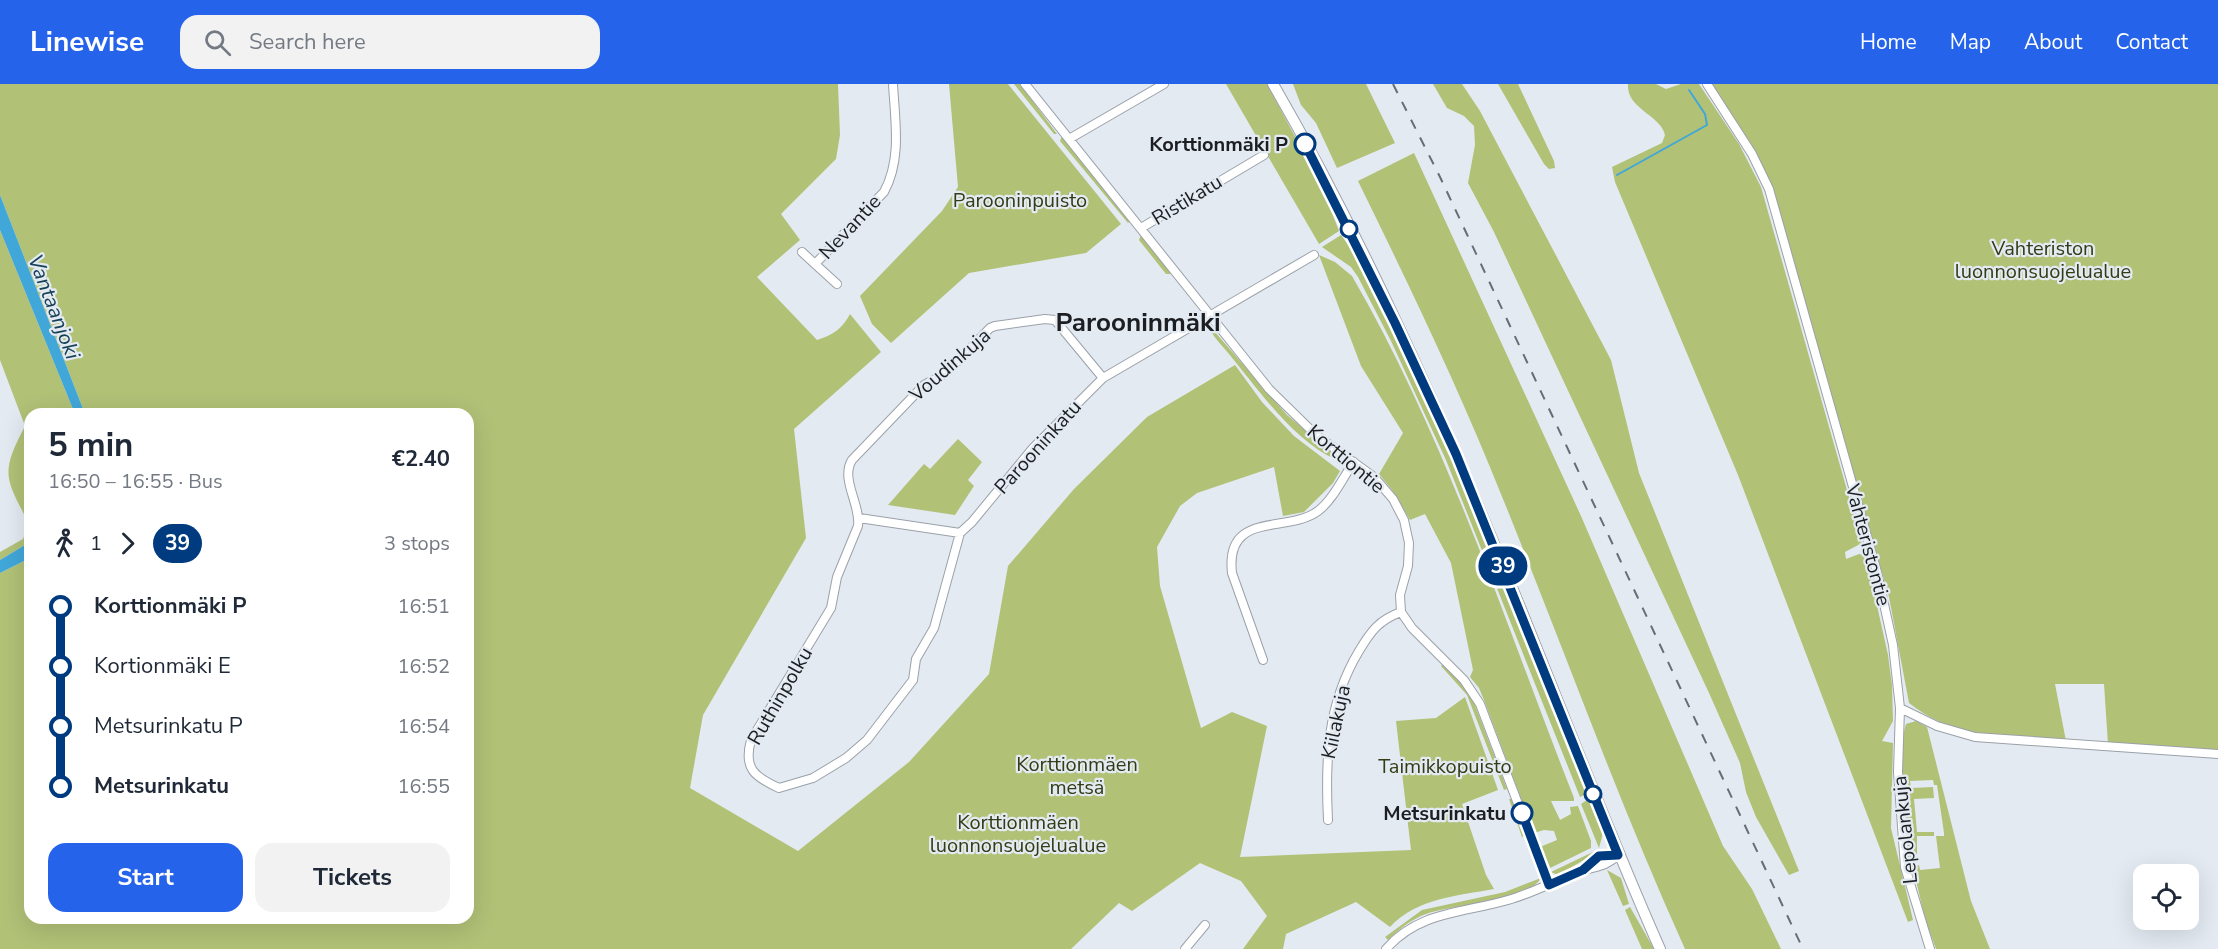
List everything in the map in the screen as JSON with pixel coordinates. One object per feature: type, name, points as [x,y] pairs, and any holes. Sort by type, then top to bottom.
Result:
[{"type":"street","name":"Nevantie","points":[[815,264],[884,192],[889,182],[896,148],[893,84]]},
{"type":"street","name":"Korttiontie","points":[[1025,84],[1290,411],[1316,435],[1385,488],[1404,520],[1409,558],[1400,596],[1401,612]]},
{"type":"street","points":[[1069,139],[1164,84]]},
{"type":"street","points":[[1273,84],[1375,281],[1456,454],[1618,855],[1660,949]]},
{"type":"street","name":"Vahteristontie","points":[[1707,84],[1752,153],[1769,189],[1876,572],[1893,645],[1900,708]]},
{"type":"street","name":"Ristikatu","points":[[1141,228],[1264,156]]},
{"type":"street","name":"Nevantie","points":[[802,252],[837,285]]},
{"type":"street","name":"Parooninkatu","points":[[960,533],[972,522],[1033,448],[1103,378],[1314,255]]},
{"type":"street","name":"Voudinkuja","points":[[859,518],[849,477],[852,460],[924,385],[946,373],[990,328],[1045,319],[1055,320],[1103,378]]},
{"type":"street","points":[[1263,660],[1232,573],[1231,563],[1235,546],[1252,528],[1300,519],[1317,512],[1354,462]]},
{"type":"street","points":[[859,518],[960,533]]},
{"type":"street","name":"Ruthinpolku","points":[[859,518],[837,577],[831,608],[751,740],[748,750],[753,774],[779,788],[813,778],[846,758],[867,740],[913,680],[916,659],[933,628],[960,533]]},
{"type":"street","points":[[1401,612],[1412,628],[1464,680],[1480,704],[1549,885]]},
{"type":"street","name":"Kiilakuja","points":[[1328,820],[1326,767],[1329,735],[1340,689],[1351,664],[1375,625],[1401,612]]},
{"type":"street","points":[[1900,708],[1937,726],[1975,737],[2218,754]]},
{"type":"street","name":"Lepolankuja","points":[[1900,708],[1899,781],[1905,867],[1930,949]]},
{"type":"street","points":[[1386,949],[1403,933],[1436,915],[1510,900],[1583,870],[1609,864],[1618,855]]},
{"type":"street","points":[[1185,949],[1205,925]]},
{"type":"green space","points":[[0,84],[838,84],[840,135],[836,159],[781,214],[800,240],[757,277],[817,340],[836,331],[850,314],[881,352],[794,429],[806,538],[703,715],[690,788],[798,851],[909,762],[989,674],[1008,566],[1074,489],[1147,417],[1235,365],[1262,402],[1294,436],[1340,471],[1333,483],[1304,512],[1283,516],[1274,467],[1197,493],[1180,506],[1157,547],[1160,586],[1201,728],[1232,712],[1267,726],[1240,857],[1411,850],[1396,721],[1436,718],[1465,697],[1498,790],[1462,804],[1486,875],[1494,889],[1452,896],[1425,904],[1401,917],[1390,927],[1356,902],[1286,934],[1283,949],[1243,949],[1267,916],[1241,881],[1200,863],[1132,911],[1119,903],[1071,949],[0,949],[0,573],[24,561],[24,924],[474,924],[474,408],[83,408],[0,195]]},
{"type":"green space","name":"Parooninpuisto","points":[[949,84],[1008,84],[1121,224],[1086,253],[969,273],[891,343],[872,324],[860,296],[942,211],[958,187]]},
{"type":"green space","points":[[1014,84],[1020,84],[1057,134],[1054,134]]},
{"type":"green space","points":[[1226,84],[1267,84],[1323,189],[1339,231],[1319,244]]},
{"type":"green space","points":[[1293,84],[1366,84],[1395,143],[1337,168],[1316,123],[1301,105]]},
{"type":"green space","points":[[1433,84],[1462,84],[1480,111],[1611,360],[1639,473],[1799,871],[1789,875],[1756,817],[1746,792],[1740,763],[1709,693],[1494,232],[1468,183],[1475,145],[1474,126],[1464,116],[1447,108]]},
{"type":"green space","points":[[1498,84],[1518,84],[1554,161],[1555,168],[1549,169],[1544,164]]},
{"type":"green space","points":[[1628,84],[1656,84],[1666,89],[1681,84],[1699,84],[1739,144],[1761,187],[1862,543],[1845,552],[1846,559],[1859,554],[1866,556],[1888,655],[1893,721],[1882,741],[1893,743],[1891,828],[1913,920],[1908,922],[1738,475],[1615,182],[1612,167],[1662,143],[1665,135],[1657,122],[1632,100]]},
{"type":"green space","name":"Vahteriston luonnonsuojelualue","points":[[1710,84],[2218,84],[2218,752],[2108,744],[2104,684],[2055,684],[2066,741],[2003,737],[1964,731],[1927,715],[1909,703],[1889,597],[1769,181]]},
{"type":"green space","points":[[1062,136],[1130,221],[1128,223],[1060,141]]},
{"type":"green space","points":[[1414,153],[1581,516],[1723,846],[1752,889],[1781,949],[1685,949],[1614,781],[1487,459],[1434,339],[1358,181]]},
{"type":"green space","points":[[0,230],[73,408],[24,408],[24,423],[0,360]]},
{"type":"green space","points":[[1141,235],[1171,272],[1170,274],[1166,274],[1139,240]]},
{"type":"green space","points":[[1341,235],[1361,263],[1452,458],[1587,794],[1580,797],[1446,460],[1391,341],[1351,267],[1322,247]]},
{"type":"green space","points":[[1319,255],[1335,262],[1352,276],[1417,402],[1473,533],[1574,798],[1574,801],[1551,801],[1560,820],[1571,814],[1570,807],[1578,806],[1591,841],[1591,848],[1548,869],[1540,847],[1557,840],[1554,831],[1544,830],[1534,833],[1484,700],[1479,688],[1470,677],[1473,670],[1451,563],[1425,514],[1410,520],[1392,490],[1379,474],[1403,433],[1361,366]]},
{"type":"green space","points":[[1208,324],[1287,415],[1337,457],[1335,459],[1320,451],[1291,427],[1211,332]]},
{"type":"green space","points":[[24,428],[24,514],[15,496],[9,475],[9,466]]},
{"type":"green space","points":[[958,439],[982,462],[968,480],[974,486],[955,515],[888,505],[924,464],[930,469]]},
{"type":"green space","points":[[24,536],[24,546],[0,560],[0,552]]},
{"type":"green space","points":[[1443,664],[1467,689],[1473,700],[1507,789],[1504,790],[1467,695],[1441,666]]},
{"type":"green space","points":[[1916,721],[1927,727],[1971,901],[1990,949],[1936,949],[1925,919],[1913,867],[1919,865],[1920,870],[1940,868],[1936,836],[1944,836],[1944,833],[1937,785],[1934,785],[1933,780],[1910,781],[1911,788],[1933,787],[1934,798],[1914,799],[1917,832],[1934,832],[1934,836],[1917,836],[1917,854],[1910,857],[1903,809],[1901,771],[1906,724]]},
{"type":"green space","points":[[1509,799],[1512,799],[1526,836],[1522,837]]},
{"type":"green space","points":[[1587,800],[1590,801],[1603,833],[1599,848],[1581,804]]},
{"type":"green space","points":[[1595,851],[1596,853],[1558,875],[1551,872]]},
{"type":"green space","points":[[1607,870],[1621,878],[1629,904],[1623,906]]},
{"type":"green space","points":[[1541,878],[1533,886],[1506,897],[1426,914],[1406,925],[1388,940],[1385,937],[1422,910],[1505,892]]},
{"type":"green space","points":[[1630,907],[1654,949],[1642,949],[1625,910]]},
{"type":"water","points":[[0,195],[83,408],[73,408],[0,230]]},
{"type":"water","points":[[24,546],[24,561],[0,573],[0,560]]},
{"type":"waterway","points":[[1617,175],[1707,125],[1705,114],[1689,90]]},
{"type":"railway","points":[[1393,84],[1440,177],[1803,949]]},
{"type":"bus line","name":"39","points":[[1305,144],[1395,323],[1456,454],[1618,855],[1599,856],[1583,870],[1549,885],[1522,813]]},
{"type":"place","name":"Korttionmäki P","points":[[1305,144]]},
{"type":"place","name":"Metsurinkatu","points":[[1522,813]]},
{"type":"district","name":"Parooninmäki","points":[[1138,322]]},
{"type":"water label","name":"Vantaanjoki","points":[[54,307]]},
{"type":"park label","name":"Taimikkopuisto","points":[[1445,766]]},
{"type":"park label","name":"Korttionmäen metsä","points":[[1077,776]]},
{"type":"park label","name":"Korttionmäen luonnonsuojelualue","points":[[1018,834]]}]
